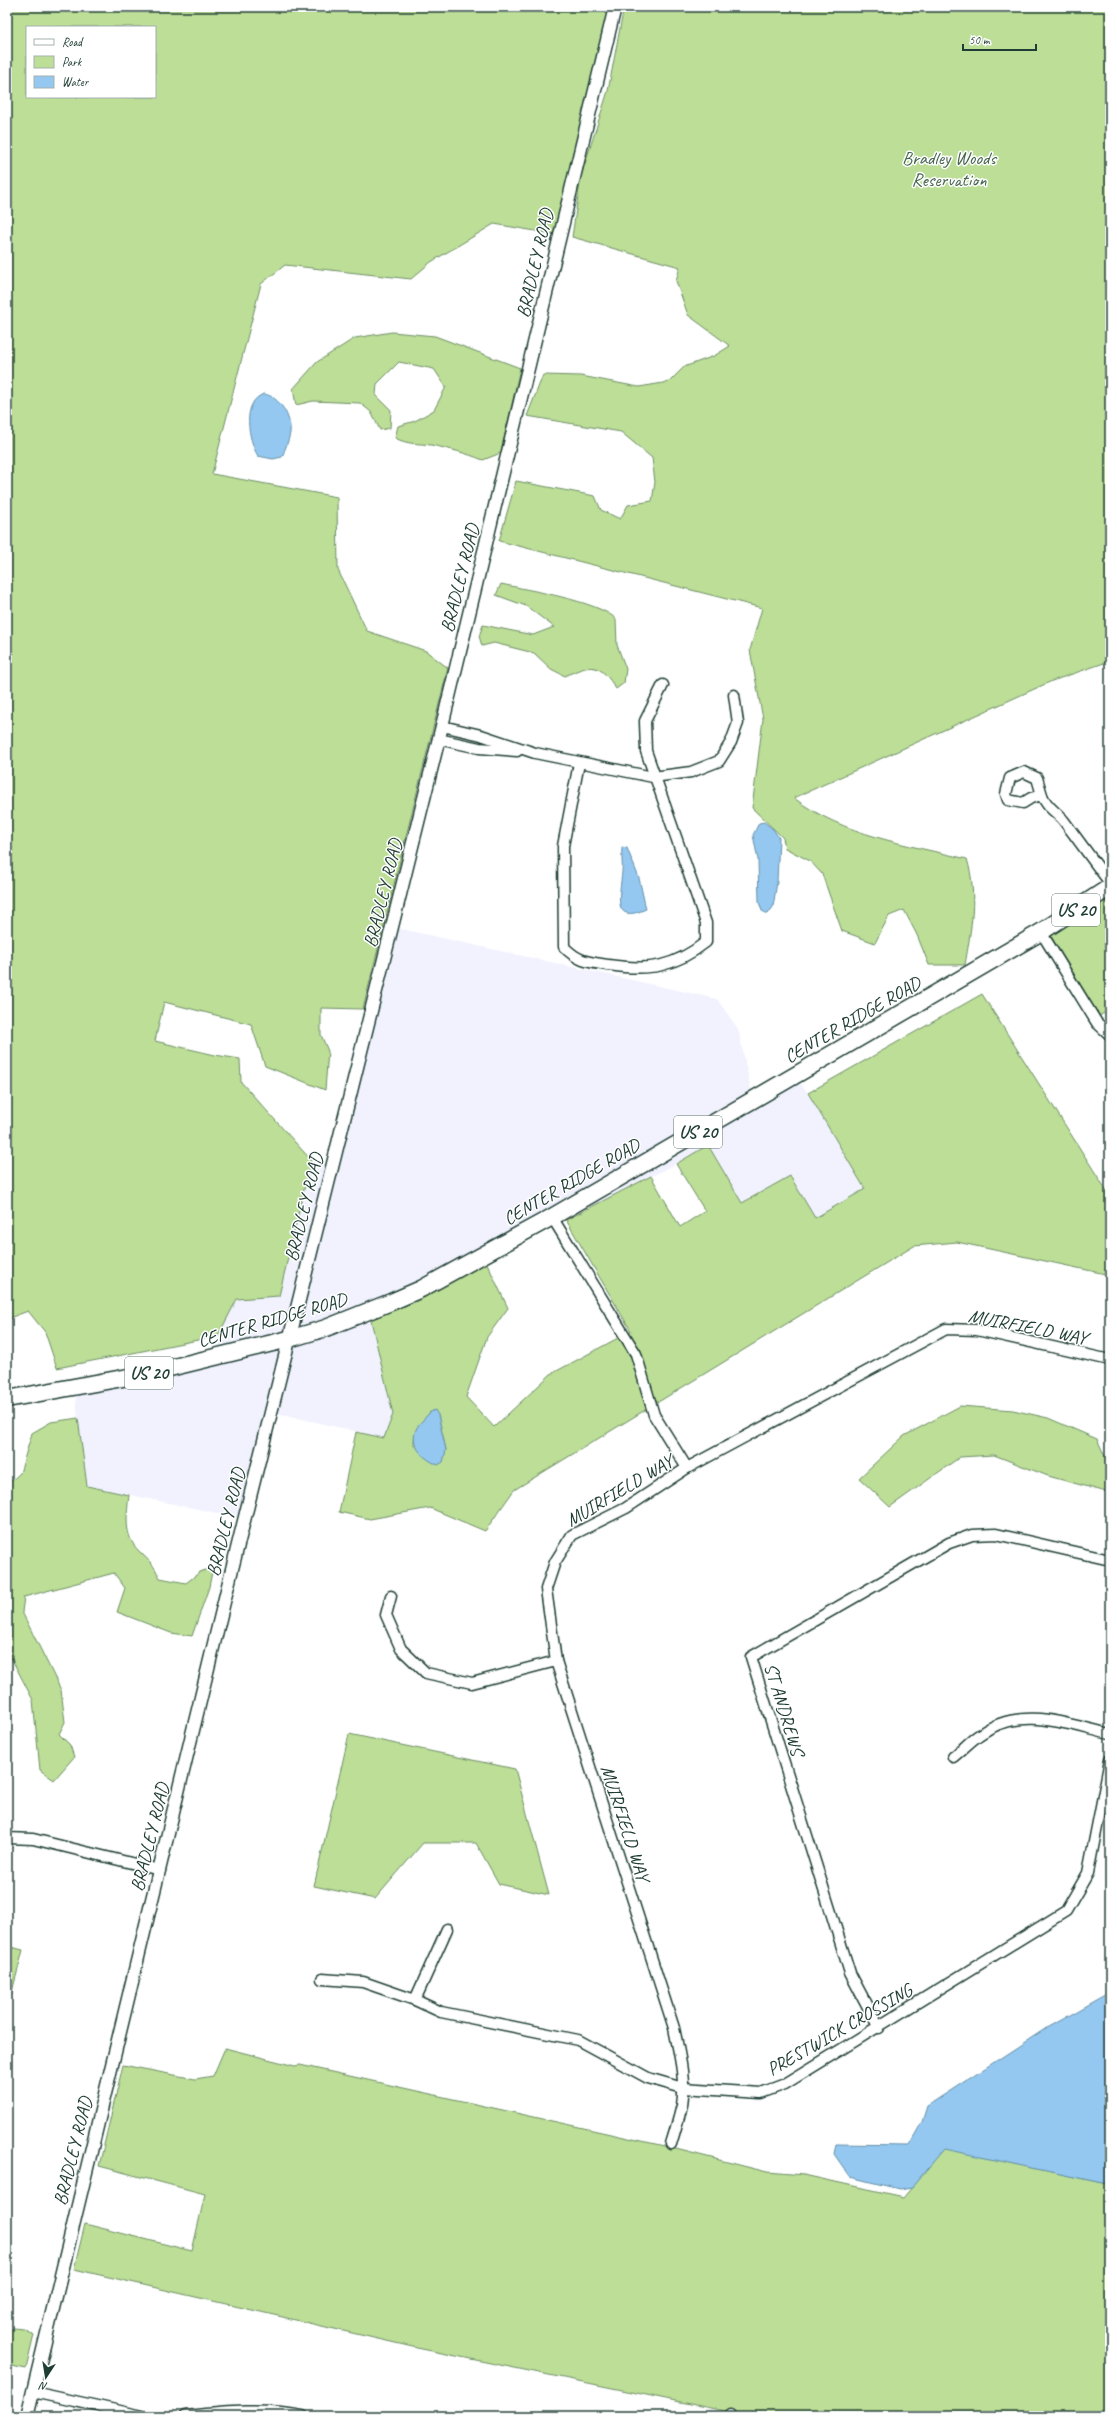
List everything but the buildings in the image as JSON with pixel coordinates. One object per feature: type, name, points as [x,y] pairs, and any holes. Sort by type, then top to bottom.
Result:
[{"type":"main road","name":"CENTER RIDGE ROAD","points":[[7,1399],[145,1374],[289,1339],[326,1328],[414,1292],[552,1217],[1041,932],[1110,887]]},
{"type":"street","name":"BRADLEY ROAD","points":[[27,2416],[289,1339],[442,726],[615,7]]},
{"type":"street","points":[[580,762],[563,846],[564,947],[580,961],[632,969],[667,965],[690,955],[706,942],[708,933],[706,923],[653,777],[646,751],[645,720],[662,685]]},
{"type":"street","points":[[438,739],[479,748],[535,753],[653,777],[691,772],[719,761],[731,742],[738,723],[734,695]]},
{"type":"street","points":[[442,726],[481,735],[535,753]]},
{"type":"street","points":[[1042,795],[1050,808],[1063,819],[1110,883]]},
{"type":"street","points":[[1041,932],[1097,1023],[1110,1035]]},
{"type":"street","points":[[552,1217],[636,1354],[654,1415],[687,1468]]},
{"type":"street","name":"MUIRFIELD WAY","points":[[671,2144],[682,2105],[683,2088],[682,2071],[674,2028],[556,1661],[546,1589],[555,1562],[572,1535],[626,1508],[687,1468],[946,1329],[977,1330],[1110,1360]]},
{"type":"street","name":"ST ANDREWS","points":[[879,2028],[850,1973],[751,1657],[949,1543],[972,1535],[996,1534],[1110,1560]]},
{"type":"street","points":[[391,1596],[386,1615],[401,1649],[426,1673],[472,1683],[556,1661]]},
{"type":"street","points":[[953,1757],[980,1734],[1008,1721],[1037,1718],[1110,1734]]},
{"type":"street","name":"PRESTWICK CROSSING","points":[[322,1979],[363,1982],[415,2000],[441,2012],[578,2040],[648,2078],[683,2088],[761,2093],[785,2084],[879,2028],[1066,1911],[1088,1873],[1110,1760]]},
{"type":"street","points":[[7,1838],[33,1839],[160,1870]]},
{"type":"street","points":[[415,2000],[447,1929]]},
{"type":"street","points":[[33,2392],[143,2416]]},
{"type":"street","points":[[185,2416],[257,2410],[282,2412],[303,2416]]},
{"type":"shaded area","points":[[397,928],[717,999],[738,1029],[752,1094],[791,1072],[808,1093],[865,1190],[814,1218],[742,1203],[708,1145],[676,1164],[370,1317],[393,1413],[385,1438],[276,1413],[250,1520],[87,1486],[75,1394],[220,1360],[218,1336],[237,1299],[279,1296],[311,1160],[338,1166]]},
{"type":"green space","points":[[7,7],[615,7],[559,235],[494,224],[431,262],[411,279],[285,265],[261,284],[212,474],[337,497],[338,570],[367,631],[426,651],[448,668],[363,1009],[321,1008],[321,1035],[328,1051],[325,1090],[265,1066],[251,1024],[164,1002],[155,1041],[215,1055],[240,1059],[241,1082],[311,1160],[279,1296],[237,1299],[218,1336],[57,1368],[45,1332],[28,1311],[12,1317],[7,1325]]},
{"type":"green space","name":"Bradley Woods Reservation","points":[[624,7],[1110,7],[1110,661],[1052,681],[794,798],[813,811],[855,830],[899,843],[967,859],[973,899],[965,965],[929,965],[917,935],[904,910],[889,916],[875,943],[842,931],[822,874],[810,861],[785,848],[783,838],[752,808],[763,719],[750,650],[762,608],[499,541],[516,481],[595,496],[601,510],[620,519],[628,505],[652,501],[655,482],[652,458],[621,432],[527,416],[543,375],[581,376],[639,387],[669,382],[684,367],[714,356],[730,346],[688,315],[676,281],[680,267],[572,237],[581,176],[608,91]]},
{"type":"green space","points":[[392,332],[435,336],[520,368],[501,453],[483,460],[470,455],[431,445],[409,443],[395,438],[398,426],[415,421],[434,410],[446,387],[434,369],[399,362],[377,384],[376,395],[391,410],[390,428],[380,430],[371,412],[360,403],[313,401],[296,405],[293,389],[317,362],[355,338]]},
{"type":"green space","points":[[501,584],[579,602],[594,607],[616,619],[617,645],[626,669],[624,683],[616,689],[605,674],[595,668],[582,669],[565,676],[551,669],[534,653],[494,643],[482,646],[479,636],[483,625],[533,635],[554,627],[526,606],[496,595]]},
{"type":"green space","points":[[1110,894],[1110,1010],[1099,1016],[1049,933]]},
{"type":"green space","points":[[982,994],[1110,1196],[1110,1275],[957,1242],[914,1246],[514,1490],[485,1531],[430,1508],[370,1519],[339,1512],[356,1432],[384,1438],[393,1414],[370,1316],[485,1259],[508,1308],[487,1337],[466,1397],[494,1427],[551,1374],[631,1331],[566,1220],[651,1176],[680,1227],[705,1211],[676,1164],[708,1145],[742,1203],[790,1176],[815,1218],[865,1189],[808,1093]],"holes":[[[430,1412],[438,1415],[446,1450],[414,1446],[416,1431]]]},
{"type":"green space","points":[[960,1406],[1013,1410],[1048,1418],[1097,1439],[1108,1463],[1110,1493],[1048,1476],[994,1455],[960,1457],[890,1507],[859,1478],[904,1436]]},
{"type":"green space","points":[[78,1418],[87,1486],[129,1495],[127,1524],[130,1539],[153,1566],[160,1578],[186,1583],[200,1572],[213,1567],[209,1587],[192,1636],[171,1633],[117,1612],[125,1588],[114,1573],[24,1597],[22,1612],[61,1690],[65,1722],[59,1734],[70,1745],[74,1757],[54,1780],[40,1770],[33,1700],[7,1650],[7,1485],[20,1473],[32,1433],[51,1422]]},
{"type":"green space","points":[[349,1734],[515,1769],[549,1895],[499,1884],[476,1843],[423,1843],[375,1899],[314,1886]]},
{"type":"green space","points":[[7,1946],[23,1950],[7,2011]]},
{"type":"green space","points":[[225,2048],[295,2066],[300,2065],[660,2145],[767,2172],[804,2175],[903,2197],[944,2148],[1108,2184],[1110,2176],[1110,2416],[749,2416],[417,2348],[74,2269],[85,2224],[192,2251],[205,2194],[99,2166],[123,2065],[195,2079],[213,2076]]},
{"type":"green space","points":[[13,2328],[24,2329],[34,2335],[26,2369],[7,2365],[7,2334]]},
{"type":"water","points":[[264,394],[275,399],[283,408],[287,414],[290,427],[289,439],[282,457],[273,459],[258,456],[251,441],[249,431],[249,412],[252,404],[257,398]]},
{"type":"water","points":[[764,822],[773,829],[779,838],[777,882],[773,907],[768,914],[762,911],[759,902],[758,860],[753,835],[759,823]]},
{"type":"water","points":[[622,847],[627,848],[639,878],[646,909],[635,913],[627,913],[622,910],[620,905],[619,898],[622,869]]},
{"type":"water","points":[[435,1410],[438,1415],[446,1450],[443,1462],[438,1465],[431,1462],[420,1452],[414,1440],[417,1427],[428,1414]]},
{"type":"water","points":[[1110,1992],[1110,2176],[1108,2184],[944,2149],[912,2187],[899,2189],[850,2177],[834,2154],[836,2144],[909,2145],[922,2122],[927,2106],[1048,2027]]}]
